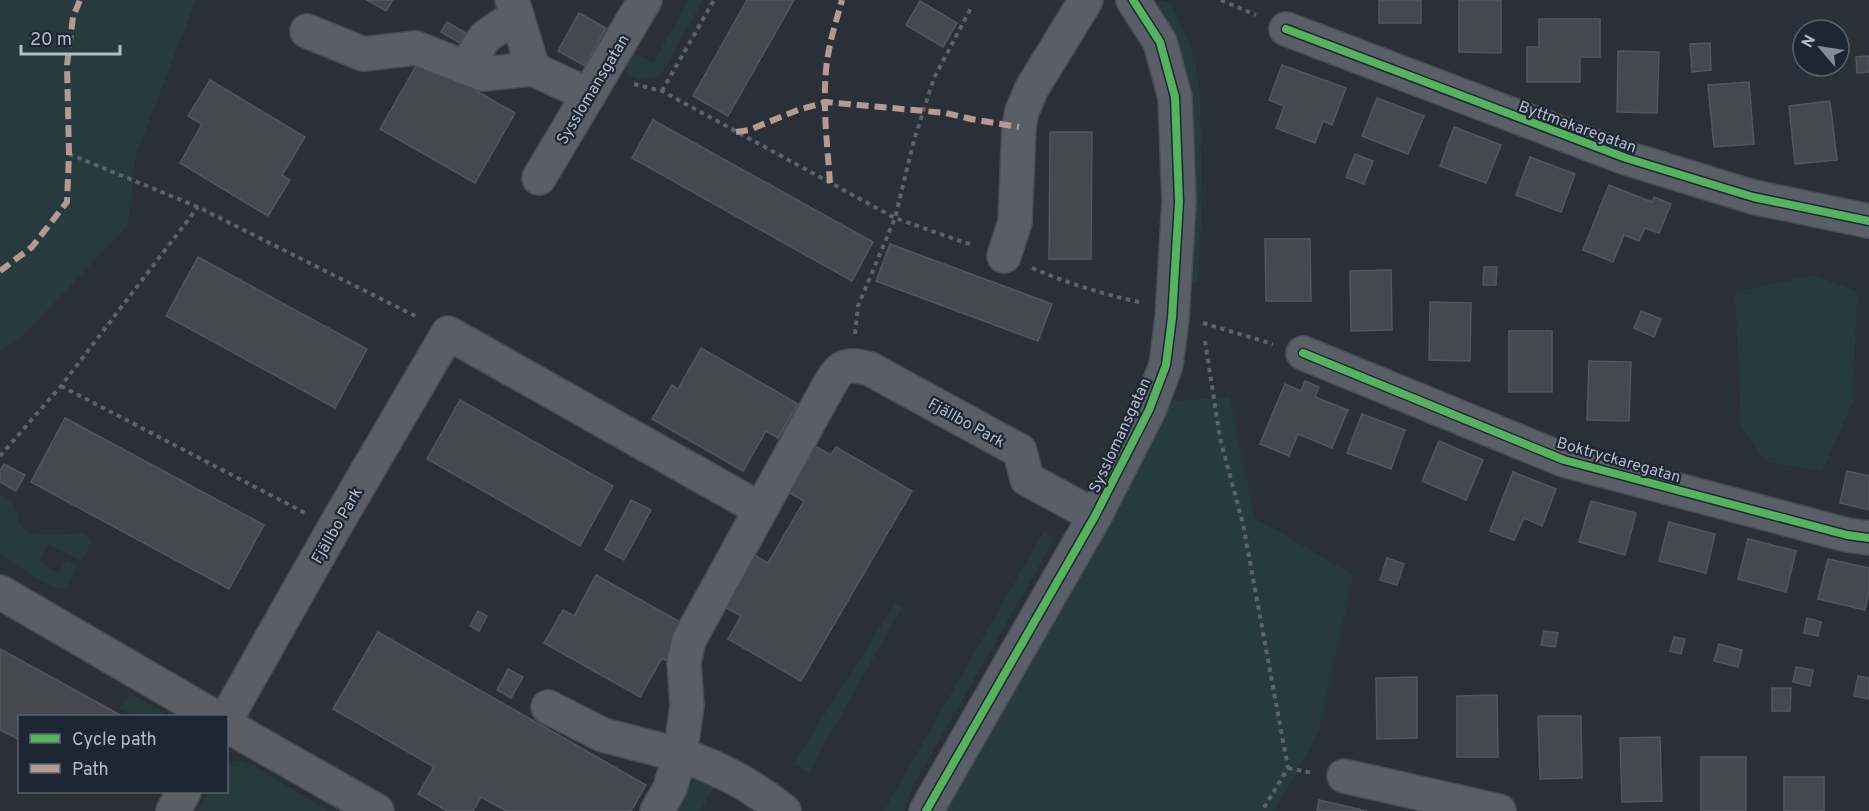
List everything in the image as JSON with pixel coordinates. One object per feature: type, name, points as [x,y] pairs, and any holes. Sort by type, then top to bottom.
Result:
[{"type":"street","name":"Sysslomansgatan","points":[[539,178],[645,0]]},
{"type":"street","points":[[1004,256],[1015,222],[1019,128],[1022,111],[1032,88],[1086,0]]},
{"type":"street","name":"Sysslomansgatan","points":[[926,811],[1095,516],[1149,410],[1166,365],[1187,320],[1175,97],[1160,42],[1133,0]]},
{"type":"street","points":[[465,68],[485,37],[515,8],[533,69]]},
{"type":"street","name":"Byttmakaregatan","points":[[1286,29],[1626,158],[1752,197],[1869,221]]},
{"type":"street","points":[[307,31],[363,54],[416,48],[482,74],[533,69],[595,85]]},
{"type":"street","points":[[448,333],[760,509]]},
{"type":"street","name":"Fjällbo Park","points":[[228,715],[448,333]]},
{"type":"street","name":"Boktryckaregatan","points":[[1303,353],[1564,460],[1847,535],[1869,538]]},
{"type":"street","points":[[657,811],[670,788],[680,755],[687,706],[684,662],[689,640],[833,378],[851,364]]},
{"type":"street","name":"Fjällbo Park","points":[[851,364],[870,369],[1020,451],[1027,479],[1095,516]]},
{"type":"street","points":[[0,592],[210,715]]},
{"type":"street","points":[[548,707],[603,735],[680,755],[715,768],[765,795],[784,811]]},
{"type":"street","points":[[228,726],[377,811]]},
{"type":"street","points":[[1344,776],[1499,811]]},
{"type":"street","points":[[173,811],[183,793]]},
{"type":"path","points":[[662,91],[714,0]]},
{"type":"path","points":[[1221,0],[1286,29]]},
{"type":"path","points":[[851,364],[858,306],[895,218],[914,140],[934,78],[971,8]]},
{"type":"path","points":[[595,85],[662,91],[895,218],[1004,256],[1064,282],[1104,295],[1148,304],[1155,314],[1187,320],[1303,353]]},
{"type":"path","points":[[69,154],[198,207],[448,333]]},
{"type":"path","points":[[0,456],[61,386],[198,207]]},
{"type":"path","points":[[1187,320],[1243,524],[1288,768],[1262,811]]},
{"type":"path","points":[[61,386],[334,528]]},
{"type":"green space","points":[[0,0],[196,0],[136,154],[128,225],[20,339],[0,351]]},
{"type":"green space","points":[[689,0],[703,0],[661,75],[641,80],[628,76],[623,67],[631,52],[653,63]]},
{"type":"green space","points":[[1161,0],[1171,3],[1190,44],[1200,93],[1202,201],[1198,282],[1191,281],[1194,187],[1192,88],[1176,42],[1159,15],[1158,2]]},
{"type":"green space","points":[[1815,275],[1857,292],[1853,401],[1822,472],[1765,461],[1741,426],[1735,292]]},
{"type":"green space","points":[[1230,397],[1255,518],[1353,575],[1319,731],[1274,811],[944,811],[1165,402]]},
{"type":"green space","points":[[0,494],[11,501],[20,525],[30,533],[86,534],[91,542],[82,561],[48,544],[40,562],[59,573],[66,560],[78,566],[66,589],[50,585],[0,554]]},
{"type":"green space","points":[[1044,531],[1054,540],[912,788],[904,811],[884,811]]},
{"type":"green space","points":[[895,604],[902,607],[809,772],[795,764],[802,750]]},
{"type":"green space","points":[[132,694],[168,715],[133,715],[119,708]]},
{"type":"green space","points":[[242,761],[252,765],[329,811],[197,811],[207,793],[228,793],[228,766],[231,762]]},
{"type":"green space","points":[[699,781],[714,787],[700,811],[669,811],[687,785]]},
{"type":"building","points":[[367,0],[393,0],[386,11]]},
{"type":"building","points":[[747,0],[794,0],[728,116],[693,96]]},
{"type":"building","points":[[1379,0],[1421,0],[1421,23],[1379,23]]},
{"type":"building","points":[[1459,0],[1501,0],[1501,53],[1459,52]]},
{"type":"building","points":[[920,1],[957,23],[943,47],[906,25]]},
{"type":"building","points":[[579,13],[606,28],[585,66],[558,51]]},
{"type":"building","points":[[1539,19],[1600,19],[1600,57],[1580,57],[1580,82],[1527,82],[1527,47],[1539,47]]},
{"type":"building","points":[[447,22],[471,36],[465,46],[441,32]]},
{"type":"building","points":[[1710,43],[1711,70],[1692,72],[1690,44]]},
{"type":"building","points":[[1618,51],[1659,52],[1657,113],[1617,112]]},
{"type":"building","points":[[1869,56],[1869,72],[1857,73],[1856,57]]},
{"type":"building","points":[[420,59],[515,113],[475,183],[380,129]]},
{"type":"building","points":[[1282,65],[1346,88],[1332,125],[1323,121],[1315,143],[1276,128],[1284,106],[1269,100]]},
{"type":"building","points":[[210,80],[305,137],[282,175],[290,180],[268,216],[180,163],[202,124],[188,116]]},
{"type":"building","points":[[1749,82],[1754,144],[1714,147],[1708,85]]},
{"type":"building","points":[[1377,98],[1424,116],[1408,154],[1362,136]]},
{"type":"building","points":[[1830,101],[1837,160],[1795,164],[1789,106]]},
{"type":"building","points":[[653,120],[873,242],[852,281],[632,158]]},
{"type":"building","points":[[1454,127],[1501,145],[1486,183],[1440,166]]},
{"type":"building","points":[[1050,132],[1092,132],[1091,259],[1049,259]]},
{"type":"building","points":[[1355,154],[1373,161],[1364,184],[1346,177]]},
{"type":"building","points":[[1530,157],[1575,174],[1561,212],[1516,195]]},
{"type":"building","points":[[1609,185],[1652,202],[1654,197],[1671,204],[1659,233],[1645,228],[1639,241],[1624,235],[1613,262],[1583,250]]},
{"type":"building","points":[[1265,239],[1310,239],[1311,301],[1266,301]]},
{"type":"building","points":[[890,244],[1052,304],[1038,341],[876,281]]},
{"type":"building","points":[[198,257],[367,349],[335,408],[166,316]]},
{"type":"building","points":[[1484,267],[1497,267],[1496,285],[1483,285]]},
{"type":"building","points":[[1391,270],[1392,330],[1351,331],[1350,271]]},
{"type":"building","points":[[1430,302],[1471,303],[1470,361],[1429,360]]},
{"type":"building","points":[[1641,311],[1661,319],[1654,337],[1634,328]]},
{"type":"building","points":[[1509,331],[1552,331],[1552,392],[1509,392]]},
{"type":"building","points":[[701,348],[798,404],[778,438],[766,431],[743,471],[652,419],[672,385],[678,389]]},
{"type":"building","points":[[1589,361],[1631,362],[1629,421],[1587,420]]},
{"type":"building","points":[[1305,381],[1319,387],[1315,397],[1348,410],[1332,448],[1298,434],[1289,456],[1260,444],[1285,384],[1301,391]]},
{"type":"building","points":[[460,400],[613,486],[580,546],[427,459]]},
{"type":"building","points":[[1362,414],[1405,430],[1391,469],[1347,453]]},
{"type":"building","points":[[65,418],[264,525],[229,589],[31,482]]},
{"type":"building","points":[[1439,441],[1483,460],[1466,500],[1422,481]]},
{"type":"building","points":[[811,444],[831,455],[836,447],[912,491],[801,681],[728,639],[741,616],[720,604],[750,552],[768,563],[804,501],[785,490]]},
{"type":"building","points":[[4,464],[25,475],[16,491],[0,482],[0,471]]},
{"type":"building","points":[[1847,471],[1869,476],[1869,510],[1840,503]]},
{"type":"building","points":[[1513,472],[1556,489],[1542,526],[1524,518],[1514,540],[1490,531]]},
{"type":"building","points":[[631,500],[651,510],[624,560],[605,550]]},
{"type":"building","points":[[1591,501],[1636,513],[1625,555],[1579,542]]},
{"type":"building","points":[[1669,522],[1715,534],[1706,573],[1659,561]]},
{"type":"building","points":[[1748,539],[1796,551],[1786,592],[1738,579]]},
{"type":"building","points":[[1387,558],[1404,564],[1397,585],[1380,580]]},
{"type":"building","points":[[1828,559],[1869,568],[1869,591],[1865,610],[1818,599]]},
{"type":"building","points":[[596,575],[689,627],[669,662],[662,658],[640,697],[544,643],[563,610],[574,616]]},
{"type":"building","points":[[478,611],[487,616],[479,631],[470,626]]},
{"type":"building","points":[[1807,618],[1821,622],[1818,636],[1804,633]]},
{"type":"building","points":[[1544,631],[1558,633],[1555,647],[1541,645]]},
{"type":"building","points":[[378,632],[646,785],[631,811],[506,811],[481,797],[473,811],[447,811],[418,794],[434,767],[333,709]]},
{"type":"building","points":[[1674,637],[1685,639],[1681,654],[1670,651]]},
{"type":"building","points":[[1719,644],[1742,650],[1738,667],[1714,661]]},
{"type":"building","points":[[0,649],[120,715],[18,715],[18,739],[0,730]]},
{"type":"building","points":[[1796,667],[1813,670],[1810,686],[1793,682]]},
{"type":"building","points":[[508,669],[523,677],[511,698],[497,690]]},
{"type":"building","points":[[1858,676],[1869,678],[1869,699],[1854,696]]},
{"type":"building","points":[[1417,677],[1417,738],[1377,739],[1376,678]]},
{"type":"building","points":[[1772,688],[1791,688],[1790,711],[1772,711]]},
{"type":"building","points":[[1497,695],[1498,757],[1457,757],[1457,696]]},
{"type":"building","points":[[1538,716],[1581,716],[1582,778],[1540,779]]},
{"type":"building","points":[[1660,737],[1662,801],[1622,802],[1620,738]]},
{"type":"building","points":[[1701,757],[1746,757],[1746,811],[1701,811]]},
{"type":"building","points":[[1784,777],[1824,777],[1824,811],[1784,811]]},
{"type":"building","points":[[1319,800],[1367,811],[1317,811]]},
{"type":"marked path","points":[[0,271],[32,247],[67,202],[69,154],[67,65],[73,17],[80,0]]},
{"type":"marked path","points":[[830,183],[825,79],[830,45],[842,0]]},
{"type":"marked path","points":[[736,132],[749,130],[798,110],[826,102],[946,113],[1019,127]]},
{"type":"cycle path","points":[[926,811],[1095,516],[1149,410],[1166,365],[1172,318],[1179,202],[1175,97],[1160,42],[1133,0]]},
{"type":"cycle path","points":[[1286,29],[1626,158],[1753,197],[1869,221]]},
{"type":"cycle path","points":[[1303,353],[1564,460],[1847,535],[1869,538]]}]
